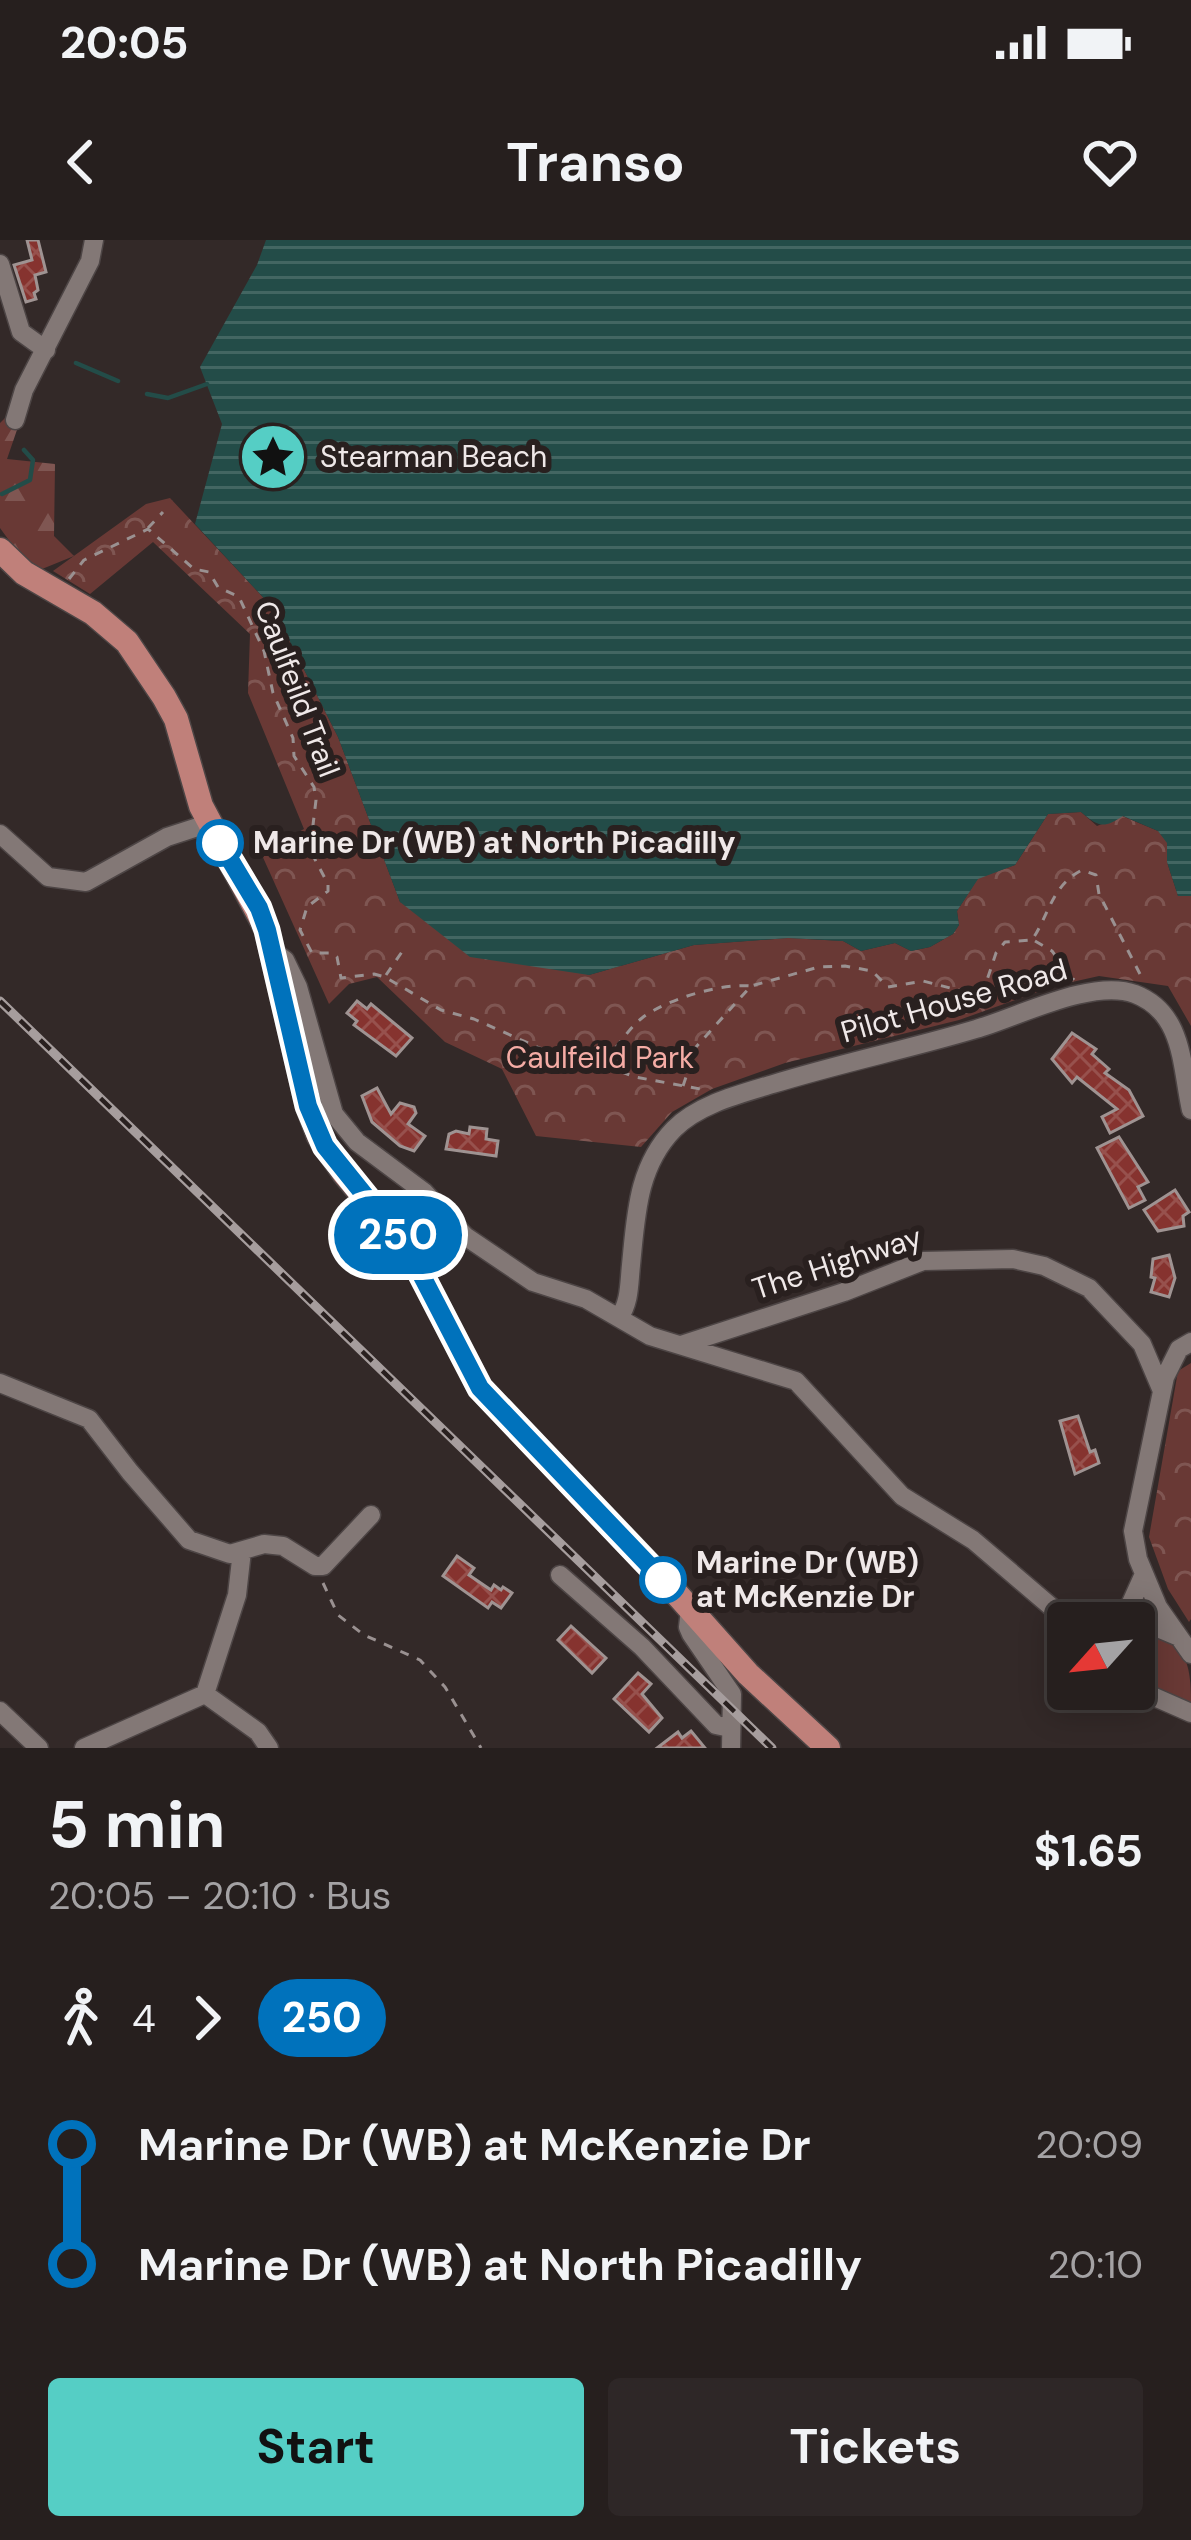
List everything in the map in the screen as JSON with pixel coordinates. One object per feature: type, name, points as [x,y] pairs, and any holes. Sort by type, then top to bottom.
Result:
[{"type":"main road","points":[[0,550],[24,573],[93,613],[127,642],[152,676],[176,719],[210,823],[259,908],[274,952],[308,1106],[325,1146],[408,1249],[480,1388],[748,1675],[828,1748]]},
{"type":"street","points":[[15,420],[24,390],[90,261],[94,240]]},
{"type":"street","points":[[0,264],[22,332],[46,350]]},
{"type":"street","points":[[0,834],[48,877],[86,882],[167,837],[210,823]]},
{"type":"street","points":[[274,952],[293,974],[305,1007],[328,1103],[349,1133],[424,1192],[465,1236],[533,1282],[586,1299],[676,1346],[796,1381],[902,1496],[973,1540],[1047,1603]]},
{"type":"street","name":"Pilot House Road","points":[[619,1318],[628,1301],[640,1185],[668,1136],[686,1118],[741,1094],[1086,995],[1119,991],[1152,1002]]},
{"type":"street","points":[[1152,1002],[1173,1022],[1191,1110]]},
{"type":"street","name":"The Highway","points":[[676,1346],[822,1300],[922,1261],[1013,1259],[1077,1279],[1136,1337],[1162,1391]]},
{"type":"street","name":"The Highway","points":[[1136,1337],[1159,1347],[1185,1346]]},
{"type":"street","points":[[1185,1346],[1168,1366],[1134,1520],[1134,1545],[1158,1607],[1191,1654]]},
{"type":"street","points":[[0,1383],[89,1419],[189,1540],[215,1551],[283,1546],[315,1567],[329,1562],[371,1515]]},
{"type":"street","points":[[84,1748],[205,1694],[237,1595],[242,1551]]},
{"type":"street","points":[[1131,1602],[1144,1574]]},
{"type":"street","points":[[560,1575],[608,1615],[730,1738]]},
{"type":"street","points":[[690,1610],[691,1634],[732,1694],[730,1738]]},
{"type":"street","points":[[1155,1625],[1179,1637]]},
{"type":"street","points":[[205,1694],[258,1732],[269,1748]]},
{"type":"street","points":[[1155,1697],[1191,1713]]},
{"type":"street","points":[[0,1712],[22,1739],[39,1748]]},
{"type":"path","points":[[56,594],[84,560],[148,529],[163,512]]},
{"type":"path","name":"Caulfeild Trail","points":[[148,529],[194,569],[209,572],[218,587],[238,597],[264,651],[273,693],[293,738],[294,756],[314,787],[310,850],[328,891],[307,907],[299,930],[312,953],[337,957],[341,978],[386,977],[441,1010],[474,1019],[553,1054],[571,1052],[635,1077],[716,1092],[735,1087],[741,1094]]},
{"type":"path","points":[[1032,940],[1052,897],[1070,876],[1091,871],[1152,1002]]},
{"type":"path","points":[[603,1064],[643,1017],[689,995],[729,984],[751,986],[819,967],[844,966],[872,970],[888,987],[923,981],[976,991],[985,986],[996,952],[1004,942],[1016,938],[1052,951],[1086,995]]},
{"type":"path","points":[[386,977],[406,946]]},
{"type":"path","points":[[683,1086],[696,1047],[751,986]]},
{"type":"path","points":[[315,1567],[338,1615],[364,1635],[420,1660],[445,1687],[482,1748]]},
{"type":"green space","points":[[5,418],[19,424],[7,459],[55,464],[54,536],[74,556],[42,569],[19,554],[0,528],[0,423]]},
{"type":"green space","name":"Caulfeild Park","points":[[170,498],[273,608],[338,737],[400,902],[589,975],[694,945],[788,938],[843,941],[861,951],[895,943],[911,951],[953,934],[959,925],[957,911],[978,878],[1015,865],[1048,814],[1081,812],[1097,826],[1122,816],[1158,831],[1168,843],[1167,862],[1178,896],[1191,896],[1191,1026],[1168,986],[1099,976],[1054,986],[959,1020],[785,1063],[712,1089],[672,1112],[641,1147],[536,1136],[502,1069],[445,1042],[377,977],[349,984],[329,1004],[261,853],[304,829],[248,693],[250,634],[153,542],[90,594],[53,571],[146,504]]},
{"type":"green space","points":[[1191,1363],[1189,1622],[1168,1589],[1149,1537],[1178,1371]]},
{"type":"green space","points":[[1155,1636],[1174,1646],[1186,1662],[1191,1705],[1155,1687]]},
{"type":"water","points":[[266,240],[1191,240],[1191,896],[1178,896],[1167,862],[1167,843],[1158,831],[1123,816],[1101,824],[1081,812],[1048,814],[1015,865],[978,879],[957,911],[959,925],[953,934],[930,947],[911,951],[895,943],[861,951],[843,941],[788,938],[694,945],[589,975],[470,957],[400,902],[338,737],[273,608],[195,524],[222,424],[200,367]]},
{"type":"building","points":[[27,240],[38,240],[46,272],[35,275],[36,299],[26,302],[14,265],[32,260]]},
{"type":"building","points":[[357,1001],[367,1009],[371,1004],[412,1038],[396,1056],[354,1025],[357,1021],[347,1013]]},
{"type":"building","points":[[1072,1033],[1096,1049],[1092,1054],[1109,1069],[1105,1073],[1129,1090],[1143,1116],[1110,1133],[1102,1117],[1117,1109],[1077,1077],[1072,1083],[1052,1059]]},
{"type":"building","points":[[377,1088],[391,1114],[400,1103],[414,1107],[416,1113],[408,1124],[425,1136],[414,1151],[400,1146],[372,1122],[362,1096]]},
{"type":"building","points":[[470,1127],[487,1129],[486,1139],[498,1141],[496,1156],[446,1149],[449,1134],[469,1134]]},
{"type":"building","points":[[1119,1137],[1148,1182],[1138,1187],[1145,1200],[1129,1208],[1097,1148]]},
{"type":"building","points":[[1175,1190],[1189,1212],[1183,1216],[1184,1226],[1158,1231],[1144,1210]]},
{"type":"building","points":[[1169,1255],[1175,1278],[1169,1297],[1151,1292],[1155,1278],[1151,1277],[1153,1259]]},
{"type":"building","points":[[1078,1416],[1090,1452],[1095,1450],[1099,1463],[1075,1474],[1060,1421]]},
{"type":"building","points":[[457,1556],[474,1568],[469,1575],[491,1590],[494,1585],[512,1593],[501,1608],[492,1602],[488,1608],[443,1576]]},
{"type":"building","points":[[571,1626],[606,1658],[592,1673],[558,1640]]},
{"type":"building","points":[[638,1673],[651,1684],[642,1694],[662,1718],[649,1732],[614,1699]]},
{"type":"building","points":[[691,1731],[705,1748],[657,1748],[678,1732],[682,1738]]},
{"type":"waterway","points":[[76,363],[118,381]]},
{"type":"waterway","points":[[147,394],[168,398],[207,384]]},
{"type":"waterway","points":[[2,494],[30,480],[33,460],[24,450]]},
{"type":"railway","points":[[0,1001],[772,1748]]},
{"type":"bus line","name":"250","points":[[220,843],[267,930],[308,1106],[325,1146],[408,1249],[480,1388],[663,1580]]},
{"type":"place","name":"Stearman Beach","points":[[273,457]]},
{"type":"place","name":"Marine Dr (WB) at North Picadilly","points":[[220,843]]},
{"type":"place","name":"Marine Dr (WB) at McKenzie Dr","points":[[663,1580]]}]
